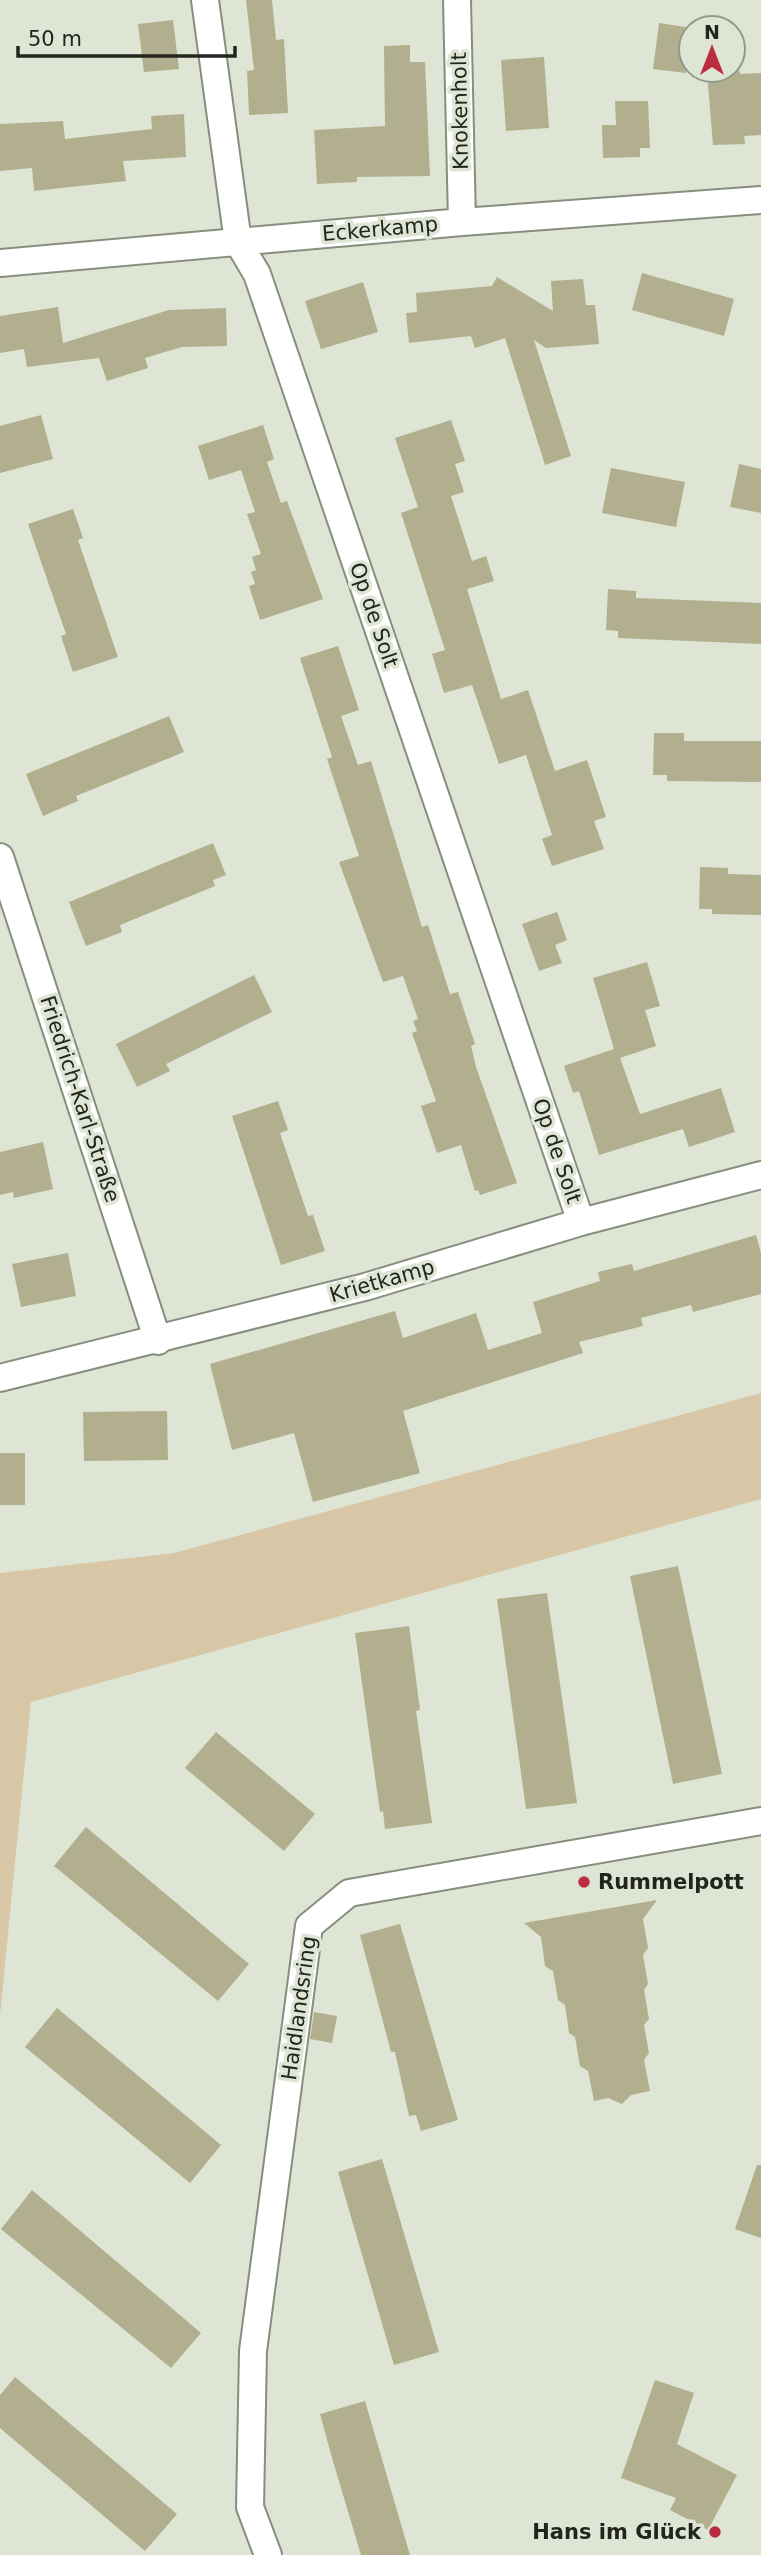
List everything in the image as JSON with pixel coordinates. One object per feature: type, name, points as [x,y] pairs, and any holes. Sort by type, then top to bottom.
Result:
[{"type":"street","name":"Op de Solt","points":[[205,0],[238,242],[257,274],[581,1222]]},
{"type":"street","name":"Knokenholt","points":[[457,0],[462,222]]},
{"type":"street","name":"Eckerkamp","points":[[0,263],[462,222],[761,200]]},
{"type":"street","name":"Friedrich-Karl-Straße","points":[[0,857],[158,1340]]},
{"type":"street","name":"Krietkamp","points":[[0,1378],[365,1287],[581,1222],[761,1175]]},
{"type":"street","name":"Haidlandsring","points":[[268,2555],[250,2507],[253,2351],[309,1926],[349,1893],[761,1821]]},
{"type":"shaded area","points":[[761,1393],[761,1499],[31,1702],[0,2015],[0,1573],[174,1553]]},
{"type":"building","points":[[246,0],[272,0],[276,40],[284,39],[288,113],[249,115],[247,71],[254,70]]},
{"type":"building","points":[[173,20],[179,69],[144,72],[138,24]]},
{"type":"building","points":[[659,23],[677,26],[677,72],[653,69]]},
{"type":"building","points":[[410,45],[410,62],[425,62],[430,176],[357,177],[357,182],[317,184],[314,130],[385,126],[384,46]]},
{"type":"building","points":[[544,57],[549,128],[506,131],[501,60]]},
{"type":"building","points":[[761,73],[761,135],[744,136],[745,144],[713,145],[708,84],[747,84],[747,74]]},
{"type":"building","points":[[615,101],[648,101],[650,148],[640,148],[640,157],[603,158],[602,125],[616,125]]},
{"type":"building","points":[[184,114],[186,157],[123,161],[126,181],[34,191],[32,168],[0,171],[0,124],[63,121],[65,139],[152,129],[151,116]]},
{"type":"building","points":[[642,273],[734,299],[724,336],[632,310]]},
{"type":"building","points":[[497,277],[553,311],[551,281],[583,279],[586,305],[595,305],[599,344],[546,348],[534,340],[571,456],[545,465],[505,338],[475,348],[471,336],[409,343],[406,313],[417,312],[416,293],[492,286]]},
{"type":"building","points":[[363,282],[378,332],[321,349],[305,301]]},
{"type":"building","points":[[58,307],[63,343],[169,310],[226,308],[227,346],[182,347],[145,358],[148,368],[107,381],[99,358],[27,367],[24,349],[0,353],[0,316]]},
{"type":"building","points":[[41,415],[53,459],[0,473],[0,426]]},
{"type":"building","points":[[451,420],[465,461],[455,464],[464,492],[451,496],[472,561],[486,556],[494,581],[467,589],[501,699],[528,690],[555,771],[587,760],[606,817],[594,821],[604,849],[552,866],[542,839],[552,835],[526,755],[499,764],[472,685],[444,693],[432,654],[445,650],[401,513],[418,507],[395,438]]},
{"type":"building","points":[[263,425],[274,459],[267,462],[281,503],[287,501],[323,599],[260,620],[249,586],[255,584],[251,572],[256,570],[252,557],[261,554],[247,514],[255,512],[241,470],[209,480],[198,446]]},
{"type":"building","points":[[739,464],[761,469],[761,513],[730,507]]},
{"type":"building","points":[[611,468],[685,482],[676,527],[602,513]]},
{"type":"building","points":[[73,509],[83,538],[78,540],[118,657],[73,672],[61,636],[66,634],[28,524]]},
{"type":"building","points":[[608,589],[636,591],[636,598],[761,603],[761,644],[618,638],[618,631],[606,630]]},
{"type":"building","points":[[338,646],[359,710],[341,716],[358,765],[371,761],[422,927],[428,925],[450,994],[458,992],[475,1044],[471,1046],[476,1067],[517,1183],[480,1195],[478,1190],[475,1191],[461,1145],[437,1153],[421,1106],[436,1101],[412,1033],[417,1031],[413,1021],[418,1019],[403,976],[383,982],[339,862],[359,856],[327,759],[332,757],[300,658]]},
{"type":"building","points":[[169,716],[184,752],[76,796],[78,801],[43,816],[26,774]]},
{"type":"building","points":[[654,733],[684,733],[684,741],[761,741],[761,782],[667,781],[667,775],[653,775]]},
{"type":"building","points":[[213,843],[226,875],[213,880],[215,886],[120,925],[122,932],[86,946],[69,902]]},
{"type":"building","points":[[700,867],[728,868],[728,874],[761,875],[761,915],[712,914],[712,909],[699,909]]},
{"type":"building","points":[[557,912],[567,940],[555,945],[562,963],[539,971],[522,924]]},
{"type":"building","points":[[647,962],[660,1006],[645,1010],[656,1046],[620,1058],[640,1114],[721,1088],[735,1132],[689,1147],[683,1129],[599,1155],[579,1091],[573,1093],[564,1066],[614,1049],[593,978]]},
{"type":"building","points":[[254,975],[272,1012],[166,1064],[170,1071],[137,1087],[116,1044]]},
{"type":"building","points":[[278,1101],[288,1130],[280,1133],[308,1216],[313,1215],[325,1251],[281,1265],[232,1116]]},
{"type":"building","points":[[43,1142],[53,1189],[14,1198],[13,1192],[0,1195],[0,1152]]},
{"type":"building","points":[[756,1235],[761,1253],[761,1294],[693,1312],[691,1305],[641,1318],[643,1326],[579,1342],[583,1353],[403,1411],[420,1473],[313,1502],[294,1433],[232,1450],[210,1364],[395,1311],[403,1338],[476,1313],[488,1350],[542,1333],[533,1302],[600,1281],[598,1272],[632,1264],[634,1271]]},
{"type":"building","points":[[68,1253],[76,1296],[21,1307],[12,1264]]},
{"type":"building","points":[[167,1411],[168,1460],[84,1461],[83,1412]]},
{"type":"building","points":[[0,1453],[25,1453],[25,1505],[0,1505]]},
{"type":"building","points":[[678,1566],[722,1774],[673,1784],[630,1576]]},
{"type":"building","points":[[547,1593],[577,1803],[526,1809],[497,1599]]},
{"type":"building","points":[[409,1626],[420,1710],[416,1711],[432,1823],[385,1829],[383,1811],[380,1812],[355,1633]]},
{"type":"building","points":[[216,1732],[315,1814],[284,1851],[185,1768]]},
{"type":"building","points":[[86,1827],[249,1964],[218,2001],[54,1866]]},
{"type":"building","points":[[657,1900],[643,1919],[648,1948],[643,1955],[648,1984],[644,1990],[649,2019],[644,2025],[649,2053],[644,2060],[650,2091],[631,2095],[622,2104],[608,2098],[594,2101],[588,2071],[580,2066],[575,2037],[569,2033],[565,2005],[558,2000],[553,1971],[545,1966],[541,1937],[524,1923]]},
{"type":"building","points":[[400,1924],[458,2120],[421,2131],[416,2115],[409,2116],[395,2052],[391,2052],[360,1935]]},
{"type":"building","points":[[57,2008],[221,2145],[190,2183],[25,2047]]},
{"type":"building","points":[[314,2012],[337,2016],[332,2043],[310,2039]]},
{"type":"building","points":[[382,2159],[439,2352],[394,2365],[338,2172]]},
{"type":"building","points":[[757,2165],[761,2165],[761,2238],[735,2229]]},
{"type":"building","points":[[32,2190],[201,2333],[171,2368],[1,2229]]},
{"type":"building","points":[[15,2377],[177,2514],[145,2551],[0,2428],[0,2395]]},
{"type":"building","points":[[655,2380],[694,2393],[677,2444],[737,2475],[708,2530],[670,2510],[676,2498],[621,2478]]},
{"type":"building","points":[[365,2401],[410,2555],[361,2555],[332,2458],[320,2414]]},
{"type":"place","name":"Rummelpott","points":[[584,1882]]},
{"type":"place","name":"Hans im Glück","points":[[715,2532]]}]
